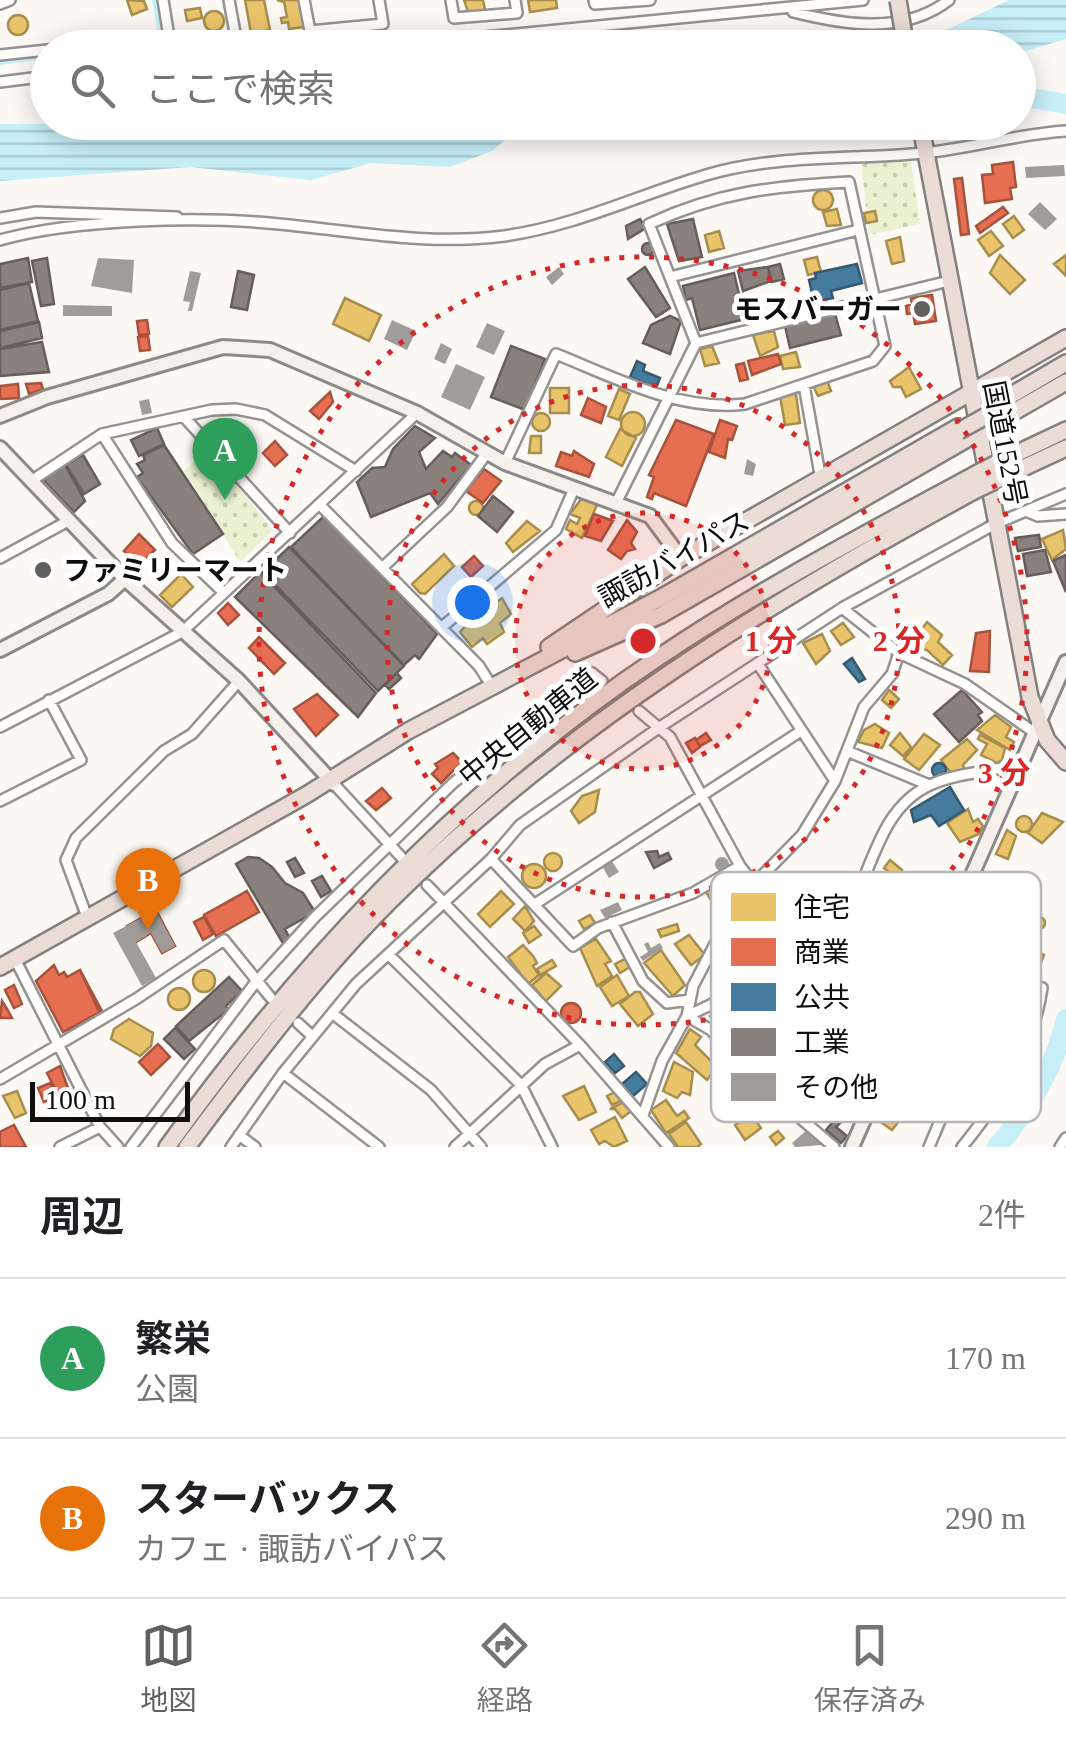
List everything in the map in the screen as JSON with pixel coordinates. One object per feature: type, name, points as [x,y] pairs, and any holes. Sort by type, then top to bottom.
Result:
[{"type":"highway","points":[[898,0],[903,30]]},
{"type":"highway","name":"国道152号","points":[[923,140],[1036,729],[1066,762]]},
{"type":"highway","points":[[496,682],[681,558],[1066,338]]},
{"type":"highway","name":"諏訪バイパス","points":[[7,963],[534,670],[1066,366]]},
{"type":"highway","points":[[534,670],[661,615],[980,435],[1066,382]]},
{"type":"highway","name":"諏訪バイパス","points":[[331,782],[496,682],[662,596],[958,429]]},
{"type":"highway","name":"中央自動車道","points":[[187,1147],[264,1044],[402,889],[457,837],[594,723],[756,614],[976,482],[1010,457],[1066,430]]},
{"type":"highway","name":"中央自動車道","points":[[167,1147],[248,1040],[365,907],[533,751],[613,689],[735,608],[976,482],[1010,474],[1066,448]]},
{"type":"highway","points":[[197,1147],[264,1044]]},
{"type":"street","points":[[0,4],[10,0]]},
{"type":"street","points":[[163,0],[168,30]]},
{"type":"street","points":[[229,0],[235,30]]},
{"type":"street","points":[[304,0],[310,30]]},
{"type":"street","points":[[320,30],[383,24],[379,0]]},
{"type":"street","points":[[451,0],[454,18],[517,13],[515,0]]},
{"type":"street","points":[[594,0],[595,4],[650,0]]},
{"type":"street","points":[[563,30],[863,0]]},
{"type":"street","points":[[786,9],[868,24],[918,19],[948,0]]},
{"type":"street","points":[[0,55],[30,52]]},
{"type":"street","points":[[0,82],[30,78]]},
{"type":"street","points":[[1036,133],[1066,131]]},
{"type":"street","points":[[0,218],[76,212],[234,222],[373,238],[504,236],[608,211],[708,174],[984,140]]},
{"type":"street","points":[[505,463],[556,354],[666,397],[725,407],[873,361],[885,346],[849,182],[769,186],[698,202],[649,224],[696,342]]},
{"type":"street","points":[[0,240],[75,228],[234,222]]},
{"type":"street","points":[[670,277],[858,230]]},
{"type":"street","points":[[614,505],[696,342],[949,282]]},
{"type":"street","points":[[0,416],[47,397],[223,346],[270,350],[417,413],[505,463],[650,516],[681,558]]},
{"type":"street","points":[[804,385],[822,480]]},
{"type":"street","points":[[31,482],[102,434],[236,409],[264,415],[356,471]]},
{"type":"street","points":[[0,726],[182,632],[417,413]]},
{"type":"street","points":[[184,418],[290,533]]},
{"type":"street","points":[[102,434],[172,543],[223,592]]},
{"type":"street","points":[[0,448],[125,580],[239,681],[402,858]]},
{"type":"street","points":[[382,568],[447,507],[487,453]]},
{"type":"street","points":[[441,628],[556,530],[573,491]]},
{"type":"street","points":[[231,1147],[283,1072],[332,1012],[491,859],[520,826],[660,727],[842,608],[995,524],[1066,494]]},
{"type":"street","points":[[320,504],[496,682]]},
{"type":"street","points":[[1028,512],[1038,516],[1066,514]]},
{"type":"street","points":[[0,558],[68,521]]},
{"type":"street","points":[[0,650],[108,594],[125,580]]},
{"type":"street","points":[[842,608],[899,653],[965,684],[1036,729]]},
{"type":"street","points":[[766,872],[802,835],[836,781],[864,707],[892,674],[899,653]]},
{"type":"street","points":[[974,872],[1066,662]]},
{"type":"street","points":[[758,664],[836,781]]},
{"type":"street","points":[[131,1147],[255,983],[390,845],[453,783],[572,685],[592,673],[602,682]]},
{"type":"street","points":[[87,917],[66,860],[76,838],[164,751],[192,734],[239,681]]},
{"type":"street","points":[[0,801],[81,760],[49,700]]},
{"type":"street","points":[[639,711],[660,727],[745,872]]},
{"type":"street","points":[[535,904],[801,731]]},
{"type":"street","points":[[847,750],[929,785]]},
{"type":"street","points":[[869,872],[886,822],[929,785],[1021,764]]},
{"type":"street","points":[[491,859],[573,946],[612,922],[694,893],[711,883]]},
{"type":"street","points":[[730,872],[740,866]]},
{"type":"street","points":[[427,885],[580,1045],[669,1147]]},
{"type":"street","points":[[612,922],[643,981],[667,1004],[690,1000]]},
{"type":"street","points":[[0,1079],[60,1046],[224,940],[271,998]]},
{"type":"street","points":[[643,1115],[662,1061],[687,1016],[711,953]]},
{"type":"street","points":[[389,955],[522,1085],[552,1147]]},
{"type":"street","points":[[7,963],[60,1046],[100,1127],[118,1147]]},
{"type":"street","points":[[687,1016],[711,1005]]},
{"type":"street","points":[[332,1012],[431,1090],[481,1147]]},
{"type":"street","points":[[687,1016],[711,1030]]},
{"type":"street","points":[[298,1024],[312,1036]]},
{"type":"street","points":[[455,1147],[545,1064],[580,1045]]},
{"type":"street","points":[[283,1072],[379,1147]]},
{"type":"street","points":[[805,1122],[834,1147]]},
{"type":"street","points":[[852,1147],[863,1122]]},
{"type":"street","points":[[929,1147],[940,1122]]},
{"type":"street","points":[[962,1147],[981,1122]]},
{"type":"street","points":[[60,1147],[100,1127]]},
{"type":"street","points":[[239,1134],[255,1147]]},
{"type":"street","points":[[1060,1147],[1066,1138]]},
{"type":"green space","points":[[861,162],[911,162],[920,224],[869,235]]},
{"type":"green space","points":[[208,450],[273,530],[240,562],[184,470]]},
{"type":"water","points":[[1009,0],[1066,0],[1066,39],[1036,48],[1036,30],[946,30]]},
{"type":"water","points":[[0,124],[30,124],[30,140],[505,140],[492,151],[450,167],[371,163],[311,180],[190,167],[0,181]]},
{"type":"building: 住宅","points":[[127,0],[144,1],[147,9],[132,15]]},
{"type":"building: 住宅","points":[[245,0],[264,0],[270,30],[250,30]]},
{"type":"building: 住宅","points":[[277,0],[299,0],[304,27],[289,29],[288,22],[282,23],[281,18],[287,17],[284,2]]},
{"type":"building: 住宅","points":[[464,0],[483,0],[485,10],[468,12]]},
{"type":"building: 住宅","points":[[528,0],[556,0],[557,8],[530,12]]},
{"type":"building: 住宅","points":[[200,8],[202,18],[187,21],[185,10]]},
{"type":"building: 住宅","points":[[207,14],[221,14],[221,28],[207,28]]},
{"type":"building: 住宅","points":[[14,15],[22,15],[28,25],[22,35],[14,35],[8,29],[8,21]]},
{"type":"building: 住宅","points":[[819,190],[827,190],[833,200],[827,210],[819,210],[813,204],[813,196]]},
{"type":"building: 住宅","points":[[837,209],[841,225],[827,226],[823,212]]},
{"type":"building: 住宅","points":[[875,211],[877,221],[866,223],[864,213]]},
{"type":"building: 住宅","points":[[1014,216],[1024,230],[1013,238],[1003,224]]},
{"type":"building: 住宅","points":[[719,231],[724,248],[709,252],[705,235]]},
{"type":"building: 住宅","points":[[991,231],[1003,246],[989,256],[978,240]]},
{"type":"building: 住宅","points":[[900,237],[904,261],[892,264],[886,241]]},
{"type":"building: 住宅","points":[[1000,255],[1025,280],[1010,294],[990,273]]},
{"type":"building: 住宅","points":[[1066,255],[1066,276],[1054,264]]},
{"type":"building: 住宅","points":[[817,257],[821,272],[808,275],[804,260]]},
{"type":"building: 住宅","points":[[345,298],[381,315],[369,341],[333,324]]},
{"type":"building: 住宅","points":[[774,331],[778,347],[760,356],[753,335]]},
{"type":"building: 住宅","points":[[712,346],[719,363],[705,366],[700,349]]},
{"type":"building: 住宅","points":[[796,352],[800,367],[783,369],[780,356]]},
{"type":"building: 住宅","points":[[909,367],[921,389],[906,397],[901,387],[893,387],[890,381]]},
{"type":"building: 住宅","points":[[827,380],[831,391],[818,396],[813,386]]},
{"type":"building: 住宅","points":[[550,388],[569,388],[569,413],[550,413]]},
{"type":"building: 住宅","points":[[619,389],[630,394],[619,420],[608,416]]},
{"type":"building: 住宅","points":[[796,394],[800,423],[785,425],[780,396]]},
{"type":"building: 住宅","points":[[633,412],[645,424],[633,436],[621,424]]},
{"type":"building: 住宅","points":[[541,413],[550,422],[541,431],[532,422]]},
{"type":"building: 住宅","points":[[620,429],[636,438],[622,466],[606,457]]},
{"type":"building: 住宅","points":[[531,436],[541,436],[541,453],[529,453]]},
{"type":"building: 住宅","points":[[582,498],[597,505],[582,538],[566,529],[570,520],[577,524],[580,518],[570,514]]},
{"type":"building: 住宅","points":[[476,501],[483,508],[476,515],[469,508]]},
{"type":"building: 住宅","points":[[527,521],[540,531],[513,552],[506,543]]},
{"type":"building: 住宅","points":[[1063,530],[1066,549],[1052,560],[1042,539]]},
{"type":"building: 住宅","points":[[444,554],[454,566],[425,594],[420,593],[412,584]]},
{"type":"building: 住宅","points":[[181,574],[193,587],[172,607],[160,595]]},
{"type":"building: 住宅","points":[[502,598],[511,614],[500,623],[504,632],[487,644],[483,638],[472,647],[460,632],[480,610],[482,613]]},
{"type":"building: 住宅","points":[[927,622],[942,635],[938,642],[952,655],[943,665],[927,650],[910,645]]},
{"type":"building: 住宅","points":[[843,623],[854,637],[841,645],[831,631]]},
{"type":"building: 住宅","points":[[822,634],[830,651],[816,664],[803,643]]},
{"type":"building: 住宅","points":[[889,690],[899,699],[891,708],[882,700]]},
{"type":"building: 住宅","points":[[995,715],[1011,727],[1006,737],[1014,742],[1010,750],[977,730]]},
{"type":"building: 住宅","points":[[875,724],[889,733],[882,748],[858,742],[864,730]]},
{"type":"building: 住宅","points":[[900,733],[911,747],[903,756],[890,745]]},
{"type":"building: 住宅","points":[[924,734],[940,745],[919,770],[904,759]]},
{"type":"building: 住宅","points":[[980,735],[1005,748],[1002,760],[997,763],[981,755],[987,744],[978,739]]},
{"type":"building: 住宅","points":[[967,739],[977,750],[963,765],[965,771],[950,772],[941,760]]},
{"type":"building: 住宅","points":[[599,790],[595,812],[579,823],[571,811],[582,796]]},
{"type":"building: 住宅","points":[[968,809],[973,822],[978,819],[983,826],[979,834],[960,842],[947,823]]},
{"type":"building: 住宅","points":[[1042,813],[1063,822],[1042,843],[1028,833]]},
{"type":"building: 住宅","points":[[1024,816],[1032,824],[1024,832],[1016,824]]},
{"type":"building: 住宅","points":[[1007,830],[1016,836],[1008,859],[996,854]]},
{"type":"building: 住宅","points":[[553,853],[562,862],[553,871],[544,862]]},
{"type":"building: 住宅","points":[[890,860],[902,870],[889,872],[884,868]]},
{"type":"building: 住宅","points":[[534,864],[546,876],[534,888],[522,876]]},
{"type":"building: 住宅","points":[[501,891],[514,904],[490,927],[478,914]]},
{"type":"building: 住宅","points":[[525,906],[534,921],[525,931],[513,919]]},
{"type":"building: 住宅","points":[[590,915],[595,923],[584,929],[579,921]]},
{"type":"building: 住宅","points":[[677,924],[679,931],[661,937],[658,930]]},
{"type":"building: 住宅","points":[[534,926],[541,935],[529,943],[523,933]]},
{"type":"building: 住宅","points":[[689,935],[705,955],[691,965],[675,944]]},
{"type":"building: 住宅","points":[[596,939],[611,961],[605,964],[612,976],[597,986],[580,948]]},
{"type":"building: 住宅","points":[[523,945],[537,963],[533,966],[539,975],[528,984],[508,957]]},
{"type":"building: 住宅","points":[[661,950],[685,985],[673,996],[644,963]]},
{"type":"building: 住宅","points":[[629,957],[633,965],[620,973],[615,964]]},
{"type":"building: 住宅","points":[[552,960],[556,966],[540,975],[537,969]]},
{"type":"building: 住宅","points":[[204,970],[212,973],[212,989],[204,992],[196,989],[193,981],[196,973]]},
{"type":"building: 住宅","points":[[546,973],[561,986],[546,1001],[532,985]]},
{"type":"building: 住宅","points":[[617,975],[629,996],[612,1006],[600,987]]},
{"type":"building: 住宅","points":[[179,988],[187,991],[187,1007],[179,1010],[171,1007],[168,999],[171,991]]},
{"type":"building: 住宅","points":[[640,992],[653,1014],[638,1026],[620,1004]]},
{"type":"building: 住宅","points":[[129,1019],[153,1033],[151,1046],[140,1056],[111,1039],[114,1029]]},
{"type":"building: 住宅","points":[[690,1029],[701,1037],[695,1045],[711,1061],[711,1075],[707,1080],[676,1053]]},
{"type":"building: 住宅","points":[[674,1062],[693,1072],[690,1095],[682,1092],[677,1098],[663,1091]]},
{"type":"building: 住宅","points":[[584,1086],[596,1112],[579,1120],[563,1096]]},
{"type":"building: 住宅","points":[[619,1090],[624,1099],[612,1105],[607,1096]]},
{"type":"building: 住宅","points":[[17,1091],[26,1113],[15,1118],[3,1096]]},
{"type":"building: 住宅","points":[[628,1100],[634,1109],[622,1118],[610,1109]]},
{"type":"building: 住宅","points":[[666,1100],[677,1116],[684,1111],[689,1118],[666,1133],[651,1110]]},
{"type":"building: 住宅","points":[[615,1117],[627,1141],[614,1147],[605,1141],[599,1144],[591,1130]]},
{"type":"building: 住宅","points":[[686,1122],[701,1144],[697,1147],[678,1147],[669,1134]]},
{"type":"building: 住宅","points":[[757,1122],[761,1128],[745,1140],[735,1125]]},
{"type":"building: 住宅","points":[[881,1122],[898,1122],[892,1130]]},
{"type":"building: 住宅","points":[[778,1131],[784,1138],[776,1145],[770,1137]]},
{"type":"building: 商業","points":[[1013,162],[1016,187],[1010,188],[1012,199],[985,203],[982,175],[993,174],[992,165]]},
{"type":"building: 商業","points":[[962,178],[969,234],[961,235],[954,179]]},
{"type":"building: 商業","points":[[1003,207],[1008,213],[980,233],[976,226]]},
{"type":"building: 商業","name":"モスバーガー","points":[[932,295],[936,321],[915,324],[913,313],[907,314],[906,306],[912,304],[911,298]]},
{"type":"building: 商業","points":[[147,320],[149,334],[139,335],[137,321]]},
{"type":"building: 商業","points":[[148,336],[150,350],[140,351],[138,337]]},
{"type":"building: 商業","points":[[778,354],[781,364],[752,375],[748,361]]},
{"type":"building: 商業","points":[[744,363],[748,379],[740,381],[736,365]]},
{"type":"building: 商業","points":[[41,383],[43,389],[29,394],[26,384]]},
{"type":"building: 商業","points":[[18,384],[19,398],[0,399],[0,386]]},
{"type":"building: 商業","points":[[330,392],[333,402],[319,419],[310,411]]},
{"type":"building: 商業","points":[[588,398],[606,407],[601,423],[581,415]]},
{"type":"building: 商業","points":[[676,420],[714,434],[686,506],[654,493],[652,499],[647,497],[654,477],[649,475]]},
{"type":"building: 商業","points":[[720,420],[737,426],[732,440],[728,439],[725,458],[709,452]]},
{"type":"building: 商業","points":[[275,441],[287,455],[275,466],[263,453]]},
{"type":"building: 商業","points":[[574,451],[594,464],[589,477],[556,466],[561,452],[572,456]]},
{"type":"building: 商業","points":[[484,469],[501,481],[483,503],[466,491]]},
{"type":"building: 商業","points":[[594,514],[613,521],[601,541],[585,536]]},
{"type":"building: 商業","points":[[627,520],[637,532],[631,543],[635,549],[627,551],[621,559],[608,550]]},
{"type":"building: 商業","points":[[139,534],[155,550],[138,565],[124,551]]},
{"type":"building: 商業","points":[[474,556],[483,566],[471,577],[462,567]]},
{"type":"building: 商業","points":[[228,603],[239,615],[228,625],[218,613]]},
{"type":"building: 商業","points":[[990,631],[989,672],[970,671],[976,633]]},
{"type":"building: 商業","points":[[259,637],[285,663],[274,674],[249,648]]},
{"type":"building: 商業","points":[[317,694],[338,715],[316,736],[294,709]]},
{"type":"building: 商業","points":[[706,733],[711,740],[700,746],[696,740]]},
{"type":"building: 商業","points":[[695,738],[700,747],[692,753],[686,743]]},
{"type":"building: 商業","points":[[453,753],[462,762],[441,783],[432,774],[438,768],[435,764]]},
{"type":"building: 商業","points":[[382,788],[391,798],[376,810],[366,801]]},
{"type":"building: 商業","points":[[247,891],[259,912],[216,936],[204,915]]},
{"type":"building: 商業","points":[[156,910],[175,946],[162,953],[151,933],[136,942],[127,926]]},
{"type":"building: 商業","points":[[204,917],[213,934],[203,940],[194,922]]},
{"type":"building: 商業","points":[[54,965],[59,975],[64,972],[67,977],[80,970],[102,1011],[63,1032],[36,981]]},
{"type":"building: 商業","points":[[54,965],[59,975],[64,972],[67,977],[80,970],[101,1016],[63,1032],[36,981]]},
{"type":"building: 商業","points":[[14,985],[22,1004],[14,1008],[5,990]]},
{"type":"building: 商業","points":[[2,1001],[7,1009],[12,1018],[0,1018]]},
{"type":"building: 商業","points":[[571,1003],[581,1013],[571,1023],[561,1013]]},
{"type":"building: 商業","points":[[158,1044],[170,1057],[151,1075],[139,1062]]},
{"type":"building: 商業","points":[[60,1066],[69,1091],[59,1096],[47,1073]]},
{"type":"building: 商業","points":[[50,1083],[56,1096],[44,1102],[38,1088]]},
{"type":"building: 商業","points":[[14,1125],[26,1147],[0,1147],[0,1132]]},
{"type":"building: 公共","points":[[857,264],[862,283],[831,291],[833,298],[814,302],[809,280],[816,278],[815,273]]},
{"type":"building: 公共","points":[[637,361],[645,365],[643,371],[660,378],[656,388],[630,377]]},
{"type":"building: 公共","points":[[852,658],[865,679],[859,682],[844,664]]},
{"type":"building: 公共","points":[[939,763],[946,770],[939,777],[932,770]]},
{"type":"building: 公共","points":[[950,787],[964,810],[939,826],[931,815],[914,822],[911,810]]},
{"type":"building: 公共","points":[[614,1054],[624,1066],[615,1073],[605,1062]]},
{"type":"building: 公共","points":[[636,1072],[647,1084],[633,1096],[622,1084]]},
{"type":"building: 工業","points":[[640,219],[646,228],[628,239],[626,226]]},
{"type":"building: 工業","points":[[693,219],[702,257],[679,261],[667,224]]},
{"type":"building: 工業","points":[[648,243],[654,249],[648,255],[642,249]]},
{"type":"building: 工業","points":[[28,258],[32,282],[0,288],[0,264]]},
{"type":"building: 工業","points":[[47,258],[54,304],[41,306],[32,261]]},
{"type":"building: 工業","points":[[780,264],[784,279],[772,282],[768,267]]},
{"type":"building: 工業","points":[[645,267],[670,308],[656,317],[628,279]]},
{"type":"building: 工業","points":[[768,267],[771,281],[743,291],[738,271]]},
{"type":"building: 工業","points":[[238,271],[254,275],[247,310],[231,307]]},
{"type":"building: 工業","points":[[734,273],[745,319],[700,330],[692,298],[686,300],[683,286]]},
{"type":"building: 工業","points":[[29,283],[38,321],[0,330],[0,290]]},
{"type":"building: 工業","points":[[835,314],[841,335],[790,348],[785,326]]},
{"type":"building: 工業","points":[[670,316],[681,321],[670,354],[643,343],[651,325]]},
{"type":"building: 工業","points":[[39,322],[42,338],[0,348],[0,331]]},
{"type":"building: 工業","points":[[42,342],[49,372],[0,376],[0,349]]},
{"type":"building: 工業","points":[[511,346],[545,359],[525,410],[491,397]]},
{"type":"building: 工業","points":[[415,426],[435,438],[419,452],[426,469],[443,451],[452,457],[455,453],[471,465],[438,504],[430,493],[371,517],[357,482],[372,468],[385,467],[393,449]]},
{"type":"building: 工業","points":[[157,428],[164,444],[139,456],[131,440]]},
{"type":"building: 工業","points":[[164,445],[223,534],[193,554],[137,477],[143,473],[137,464],[145,460],[143,455]]},
{"type":"building: 工業","points":[[83,455],[100,484],[84,494],[66,465]]},
{"type":"building: 工業","points":[[65,465],[85,501],[74,512],[45,482],[45,477]]},
{"type":"building: 工業","points":[[493,496],[513,512],[497,532],[478,516]]},
{"type":"building: 工業","points":[[324,516],[437,634],[419,659],[415,655],[404,665],[291,547]]},
{"type":"building: 工業","points":[[1039,535],[1041,547],[1018,551],[1015,538]]},
{"type":"building: 工業","points":[[289,547],[404,666],[378,691],[263,572]]},
{"type":"building: 工業","points":[[1045,550],[1051,572],[1027,576],[1023,554]]},
{"type":"building: 工業","points":[[1066,555],[1066,592],[1053,561]]},
{"type":"building: 工業","points":[[260,572],[376,693],[358,717],[235,597]]},
{"type":"building: 工業","points":[[397,673],[401,678],[389,689],[385,685]]},
{"type":"building: 工業","points":[[962,690],[982,712],[978,715],[982,721],[959,742],[934,714]]},
{"type":"building: 工業","points":[[657,851],[659,857],[668,853],[671,859],[654,868],[646,852]]},
{"type":"building: 工業","points":[[248,857],[259,858],[272,867],[285,883],[303,893],[315,912],[285,929],[290,939],[284,945],[236,864]]},
{"type":"building: 工業","points":[[295,858],[304,873],[295,877],[287,862]]},
{"type":"building: 工業","points":[[322,876],[331,891],[321,897],[312,881]]},
{"type":"building: 工業","points":[[229,977],[242,991],[226,1006],[229,1009],[189,1041],[176,1026]]},
{"type":"building: 工業","points":[[175,1028],[195,1049],[184,1059],[164,1039]]},
{"type":"building: 工業","points":[[833,1122],[841,1122],[836,1127],[847,1136],[841,1143],[826,1130]]},
{"type":"building: その他","points":[[1064,165],[1065,176],[1026,178],[1025,167]]},
{"type":"building: その他","points":[[1040,202],[1057,219],[1045,230],[1028,214]]},
{"type":"building: その他","points":[[98,258],[134,260],[132,293],[91,286]]},
{"type":"building: その他","points":[[559,267],[564,274],[552,285],[546,277]]},
{"type":"building: その他","points":[[190,271],[201,273],[192,311],[188,311],[190,302],[183,301]]},
{"type":"building: その他","points":[[63,305],[112,306],[112,316],[63,316]]},
{"type":"building: その他","points":[[392,320],[416,331],[407,350],[384,339]]},
{"type":"building: その他","points":[[487,323],[505,331],[494,355],[476,347]]},
{"type":"building: その他","points":[[441,343],[452,349],[445,364],[434,359]]},
{"type":"building: その他","points":[[456,364],[485,377],[470,410],[441,397]]},
{"type":"building: その他","points":[[149,399],[152,413],[142,415],[139,401]]},
{"type":"building: その他","points":[[747,459],[756,464],[753,476],[744,474]]},
{"type":"building: その他","points":[[722,857],[729,864],[722,871],[715,864]]},
{"type":"building: その他","points":[[611,860],[619,872],[609,878],[602,866]]},
{"type":"building: その他","points":[[618,902],[622,910],[605,918],[600,910]]},
{"type":"building: その他","points":[[156,910],[175,946],[162,953],[151,933],[136,942],[156,978],[142,986],[113,933]]},
{"type":"building: その他","points":[[648,942],[651,948],[660,943],[663,948],[643,961],[640,957],[648,952],[644,944]]},
{"type":"building: その他","points":[[808,1129],[822,1145],[795,1147],[792,1143]]},
{"type":"waterway","points":[[154,0],[159,30]]},
{"type":"waterway","points":[[0,63],[30,59]]},
{"type":"waterway","points":[[1036,99],[1066,104]]},
{"type":"waterway","points":[[1041,1083],[1066,1019]]},
{"type":"waterway","points":[[997,1147],[1017,1122]]},
{"type":"place","name":"モスバーガー","points":[[922,309]]},
{"type":"place","name":"繁栄","points":[[225,500]]},
{"type":"place","name":"ファミリーマート","points":[[43,570]]},
{"type":"place","name":"スターバックス","points":[[148,930]]}]
